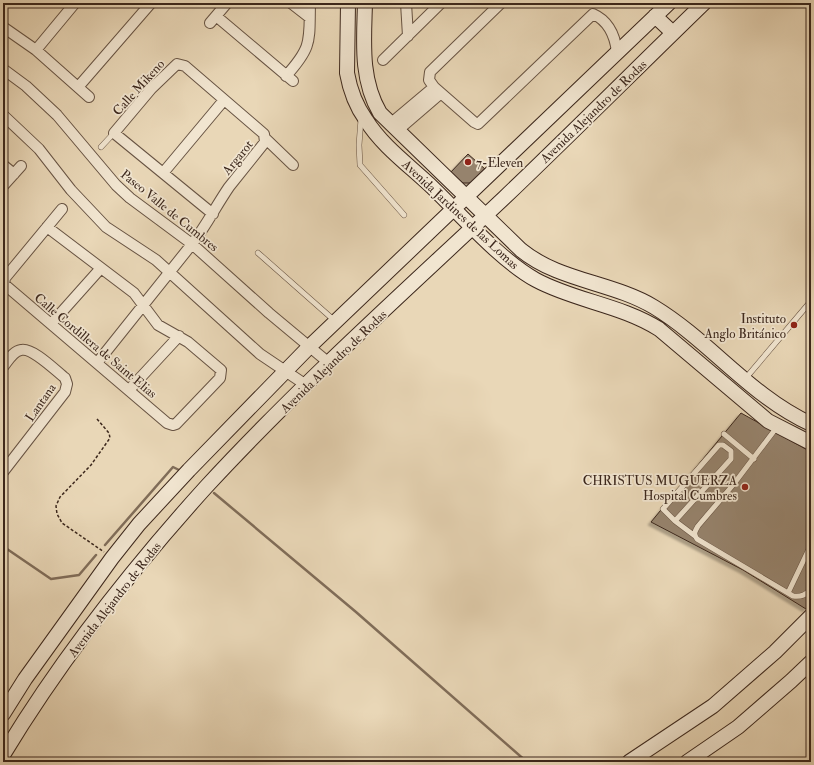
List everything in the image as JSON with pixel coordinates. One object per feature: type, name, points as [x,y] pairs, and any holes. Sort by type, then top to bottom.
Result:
[{"type":"street","points":[[36,50],[75,3]]},
{"type":"street","points":[[227,3],[213,20],[290,78],[306,50],[309,36],[310,3]]},
{"type":"street","points":[[291,3],[309,18]]},
{"type":"street","name":"Avenida Jardines de las Lomas","points":[[348,3],[348,73],[353,94],[362,114],[374,132],[453,208],[515,266],[537,280],[568,293],[631,314],[650,324],[748,405],[778,426],[811,443]]},
{"type":"street","name":"Avenida Jardines de las Lomas","points":[[365,3],[365,71],[369,92],[375,104],[393,128],[521,250],[539,263],[557,271],[625,293],[664,313],[744,380],[788,412],[811,424]]},
{"type":"street","points":[[406,3],[408,36]]},
{"type":"street","points":[[383,60],[441,3]]},
{"type":"street","points":[[501,3],[430,72],[429,80],[437,90],[478,124],[593,14],[603,18],[615,37],[618,52]]},
{"type":"street","name":"Avenida Alejandro de Rodas","points":[[3,714],[24,679],[112,558],[139,524],[186,473],[309,347],[669,3]]},
{"type":"street","name":"Avenida Alejandro de Rodas","points":[[3,755],[63,664],[135,569],[207,487],[329,363],[473,227],[704,3]]},
{"type":"street","points":[[79,86],[148,4]]},
{"type":"street","points":[[656,16],[673,33]]},
{"type":"street","points":[[3,27],[36,50],[79,86],[89,97]]},
{"type":"street","name":"Calle Mikeno","points":[[114,133],[171,68],[177,64],[183,64]]},
{"type":"street","name":"Argarot","points":[[97,363],[145,306],[171,272],[213,214],[229,187],[263,145],[266,139],[264,134],[183,64]]},
{"type":"street","name":"Paseo Valle de Cumbres","points":[[3,69],[26,86],[57,115],[116,185],[192,244],[329,363]]},
{"type":"street","points":[[348,73],[365,71]]},
{"type":"street","points":[[393,128],[437,90]]},
{"type":"street","points":[[163,173],[224,100]]},
{"type":"street","points":[[3,115],[39,149],[96,219],[119,237],[171,272],[255,350],[306,386]]},
{"type":"street","points":[[114,133],[213,214]]},
{"type":"street","points":[[266,139],[293,165]]},
{"type":"street","points":[[3,165],[14,174]]},
{"type":"street","points":[[3,186],[21,166]]},
{"type":"street","points":[[4,282],[4,278],[62,209]]},
{"type":"street","points":[[47,227],[134,293],[158,325],[179,336],[129,390]]},
{"type":"street","points":[[51,324],[101,268]]},
{"type":"street","name":"Calle Cordillera de Saint Elias","points":[[4,282],[167,423],[173,425],[180,421],[220,378],[222,372],[219,367],[179,336]]},
{"type":"street","name":"Lantana","points":[[3,367],[14,353],[21,350],[30,350],[65,378],[67,384],[65,392],[3,472]]},
{"type":"street","points":[[628,762],[713,706],[774,652],[811,616]]},
{"type":"street","points":[[687,762],[738,727],[811,662]]},
{"type":"lane","points":[[362,114],[359,145],[360,165],[404,215]]},
{"type":"lane","points":[[101,147],[114,133]]},
{"type":"lane","points":[[258,253],[336,322]]},
{"type":"lane","points":[[744,380],[811,301]]},
{"type":"lane","points":[[695,536],[694,532],[698,526],[754,459],[778,426]]},
{"type":"lane","points":[[724,434],[754,459]]},
{"type":"lane","points":[[675,521],[731,459],[731,451],[728,448],[719,445],[663,509],[675,521],[697,539],[788,593],[799,597],[806,595],[811,589]]},
{"type":"lane","points":[[788,593],[809,549]]},
{"type":"path","points":[[97,419],[109,433],[110,438],[91,465],[60,497],[56,506],[57,514],[62,523],[112,558]]},
{"type":"building","name":"7-Eleven","points":[[468,154],[485,169],[471,183],[463,183],[450,173]]},
{"type":"building","name":"CHRISTUS MUGUERZA Hospital Cumbres","points":[[741,413],[811,452],[811,603],[806,609],[743,570],[651,522]]},
{"type":"waterway","points":[[105,545],[173,467],[181,471]]},
{"type":"waterway","points":[[214,493],[356,612],[527,762]]},
{"type":"waterway","points":[[3,549],[7,549],[51,579],[79,575],[96,555]]},
{"type":"place","name":"7-Eleven","points":[[468,162]]},
{"type":"place","name":"Instituto Anglo Británico","points":[[794,325]]},
{"type":"place","name":"CHRISTUS MUGUERZA Hospital Cumbres","points":[[745,487]]}]
